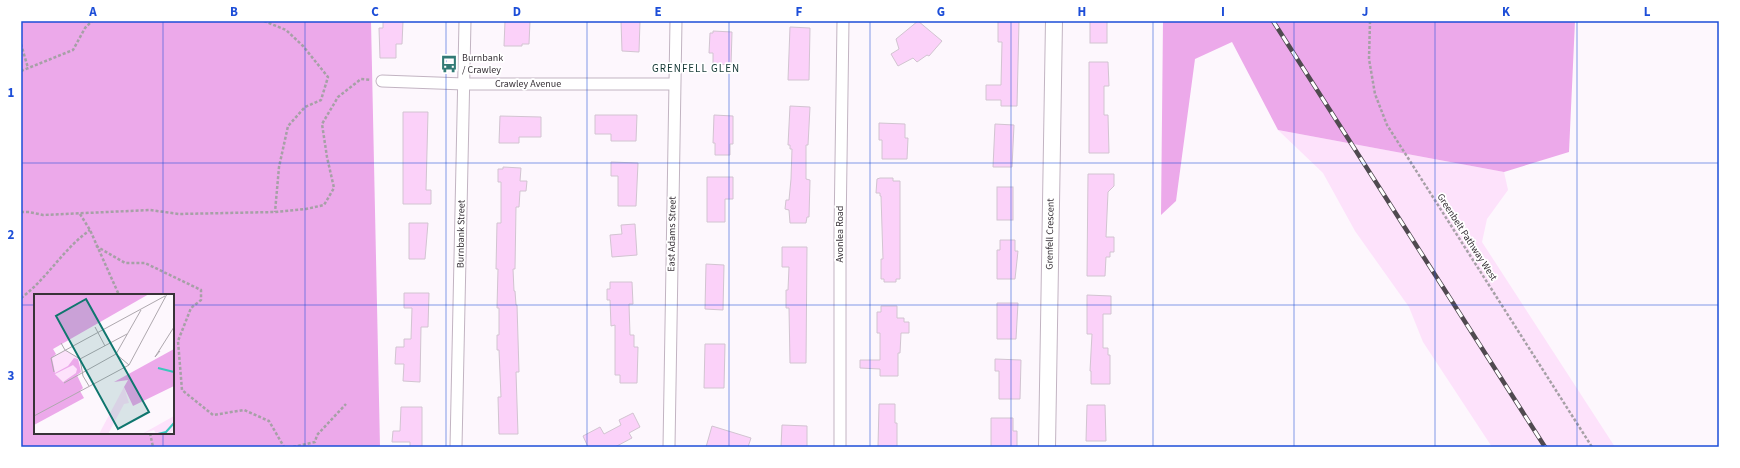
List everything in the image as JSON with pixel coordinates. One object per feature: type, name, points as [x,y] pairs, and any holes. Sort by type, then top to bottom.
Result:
[{"type":"street","name":"Burnbank Street","points":[[456,447],[465,21]]},
{"type":"street","name":"East Adams Street","points":[[669,447],[676,21]]},
{"type":"street","name":"Avonlea Road","points":[[840,447],[840,232],[843,21]]},
{"type":"street","name":"Grenfell Crescent","points":[[1047,447],[1054,21]]},
{"type":"street","name":"Crawley Avenue","points":[[382,81],[464,84],[674,84]]},
{"type":"path","points":[[21,71],[72,50],[85,28],[92,21]]},
{"type":"path","points":[[264,21],[286,30],[303,46],[328,77],[321,100],[305,107],[288,126],[279,167],[275,212]]},
{"type":"path","name":"Greenbelt Pathway West","points":[[1370,21],[1369,59],[1375,94],[1388,125],[1592,447]]},
{"type":"path","points":[[21,44],[28,68]]},
{"type":"path","points":[[21,212],[43,215],[150,210],[179,214],[275,212],[306,209],[324,205],[334,188],[322,124],[338,97],[361,80],[382,81]]},
{"type":"path","points":[[80,214],[90,230],[119,294]]},
{"type":"path","points":[[21,298],[32,290],[77,239],[90,230]]},
{"type":"path","points":[[96,246],[125,263],[145,263],[201,290],[201,300],[191,308],[178,341],[182,390],[213,415],[244,410],[269,421],[284,447]]},
{"type":"path","points":[[293,447],[315,442],[317,435],[346,404]]},
{"type":"path","points":[[150,434],[153,447]]},
{"type":"shaded area","points":[[21,21],[371,21],[380,447],[21,447]]},
{"type":"shaded area","points":[[1163,21],[1575,21],[1569,152],[1504,172],[1278,130],[1232,42],[1195,59],[1176,201],[1161,215]]},
{"type":"shaded area","points":[[1278,130],[1504,172],[1508,190],[1487,219],[1482,242],[1615,447],[1492,447],[1423,342],[1409,307],[1355,231],[1323,173]]},
{"type":"building","points":[[383,21],[403,21],[402,44],[396,44],[396,58],[380,58],[379,28],[383,28]]},
{"type":"building","points":[[505,21],[530,21],[529,44],[522,44],[522,46],[504,46]]},
{"type":"building","points":[[621,21],[640,21],[639,52],[622,51]]},
{"type":"building","points":[[918,21],[942,41],[929,56],[927,55],[917,62],[913,58],[898,66],[891,54],[899,49],[896,39]]},
{"type":"building","points":[[998,21],[1019,21],[1017,106],[1001,106],[1001,100],[986,100],[986,85],[1001,85],[1002,42],[998,42]]},
{"type":"building","points":[[1090,21],[1107,21],[1107,43],[1090,43]]},
{"type":"building","points":[[790,27],[810,28],[809,80],[788,80]]},
{"type":"building","points":[[713,31],[732,32],[731,65],[713,64],[713,53],[709,53],[710,33],[713,33]]},
{"type":"building","points":[[1089,62],[1108,62],[1109,86],[1104,86],[1104,115],[1108,115],[1109,153],[1089,153]]},
{"type":"building","points":[[790,106],[810,107],[808,145],[806,145],[806,179],[810,180],[809,217],[807,217],[806,223],[790,223],[789,210],[785,209],[786,200],[789,200],[791,179],[792,149],[790,149],[790,145],[788,145]]},
{"type":"building","points":[[403,112],[428,112],[426,190],[431,190],[431,204],[403,204]]},
{"type":"building","points":[[595,115],[637,115],[636,141],[611,141],[611,134],[595,134]]},
{"type":"building","points":[[714,115],[733,116],[733,144],[730,144],[730,155],[715,155],[715,143],[713,143]]},
{"type":"building","points":[[500,116],[541,117],[541,137],[519,137],[519,143],[499,143]]},
{"type":"building","points":[[879,123],[905,124],[905,138],[908,138],[907,159],[882,159],[882,140],[879,140]]},
{"type":"building","points":[[995,124],[1014,125],[1012,167],[993,167]]},
{"type":"building","points":[[611,162],[638,163],[636,206],[618,206],[618,176],[611,176]]},
{"type":"building","points":[[503,167],[521,168],[520,181],[527,181],[526,191],[520,191],[519,207],[516,207],[515,269],[513,269],[514,291],[517,305],[519,372],[516,372],[518,434],[499,434],[498,397],[501,397],[499,350],[497,350],[497,335],[499,335],[499,308],[497,308],[498,269],[496,269],[497,223],[501,223],[501,182],[498,182],[498,169],[503,169]]},
{"type":"building","points":[[1088,174],[1114,174],[1114,186],[1108,192],[1106,237],[1114,237],[1114,252],[1110,252],[1110,257],[1106,257],[1105,276],[1087,276]]},
{"type":"building","points":[[707,177],[733,177],[733,199],[725,199],[725,222],[707,222]]},
{"type":"building","points":[[893,178],[893,181],[900,181],[900,279],[896,279],[896,282],[884,282],[884,279],[881,279],[881,259],[883,259],[881,196],[880,193],[876,193],[877,179]]},
{"type":"building","points":[[997,187],[1013,187],[1013,220],[997,220]]},
{"type":"building","points":[[409,223],[428,223],[425,259],[409,259]]},
{"type":"building","points":[[635,224],[637,255],[612,257],[610,235],[622,234],[621,225]]},
{"type":"building","points":[[1000,240],[1015,240],[1015,251],[1018,251],[1015,279],[997,279],[997,250],[1000,250]]},
{"type":"building","points":[[782,247],[807,247],[806,363],[790,363],[789,308],[786,308],[786,290],[788,290],[789,267],[782,267]]},
{"type":"building","points":[[706,264],[724,265],[723,310],[705,309]]},
{"type":"building","points":[[610,282],[632,282],[633,304],[629,304],[630,335],[634,335],[634,347],[638,347],[637,383],[620,383],[620,375],[615,375],[615,325],[611,326],[610,300],[607,300],[607,289],[610,289]]},
{"type":"building","points":[[404,293],[429,293],[428,327],[421,327],[420,382],[403,381],[404,364],[395,364],[396,347],[404,347],[404,339],[411,339],[412,308],[404,308]]},
{"type":"building","points":[[1087,295],[1111,296],[1111,314],[1103,314],[1103,348],[1108,348],[1108,355],[1110,355],[1110,384],[1091,384],[1090,371],[1092,334],[1087,334]]},
{"type":"building","points":[[997,303],[1018,303],[1016,339],[997,339]]},
{"type":"building","points":[[881,306],[897,306],[897,318],[904,318],[904,322],[909,322],[909,333],[901,333],[900,353],[898,353],[898,376],[880,376],[880,369],[860,368],[860,360],[880,360],[880,333],[877,333],[877,312],[881,312]]},
{"type":"building","points":[[705,344],[725,344],[724,388],[704,388]]},
{"type":"building","points":[[995,359],[1021,360],[1020,399],[999,399],[999,371],[995,371]]},
{"type":"building","points":[[879,404],[895,404],[897,447],[878,447]]},
{"type":"building","points":[[1087,405],[1105,405],[1106,441],[1086,441]]},
{"type":"building","points":[[401,407],[422,407],[422,447],[410,447],[410,442],[392,442],[393,431],[400,431]]},
{"type":"building","points":[[633,413],[640,427],[629,433],[632,438],[615,447],[588,447],[583,436],[600,427],[604,434],[621,425],[619,420]]},
{"type":"building","points":[[991,418],[1013,418],[1013,431],[1017,431],[1017,447],[991,447]]},
{"type":"building","points":[[782,425],[807,426],[807,447],[781,447]]},
{"type":"building","points":[[712,426],[751,438],[748,447],[706,447]]},
{"type":"railway","points":[[1273,21],[1545,447]]},
{"type":"place","name":"Burnbank / Crawley","points":[[449,64]]},
{"type":"district","name":"GRENFELL GLEN","points":[[696,68]]}]
